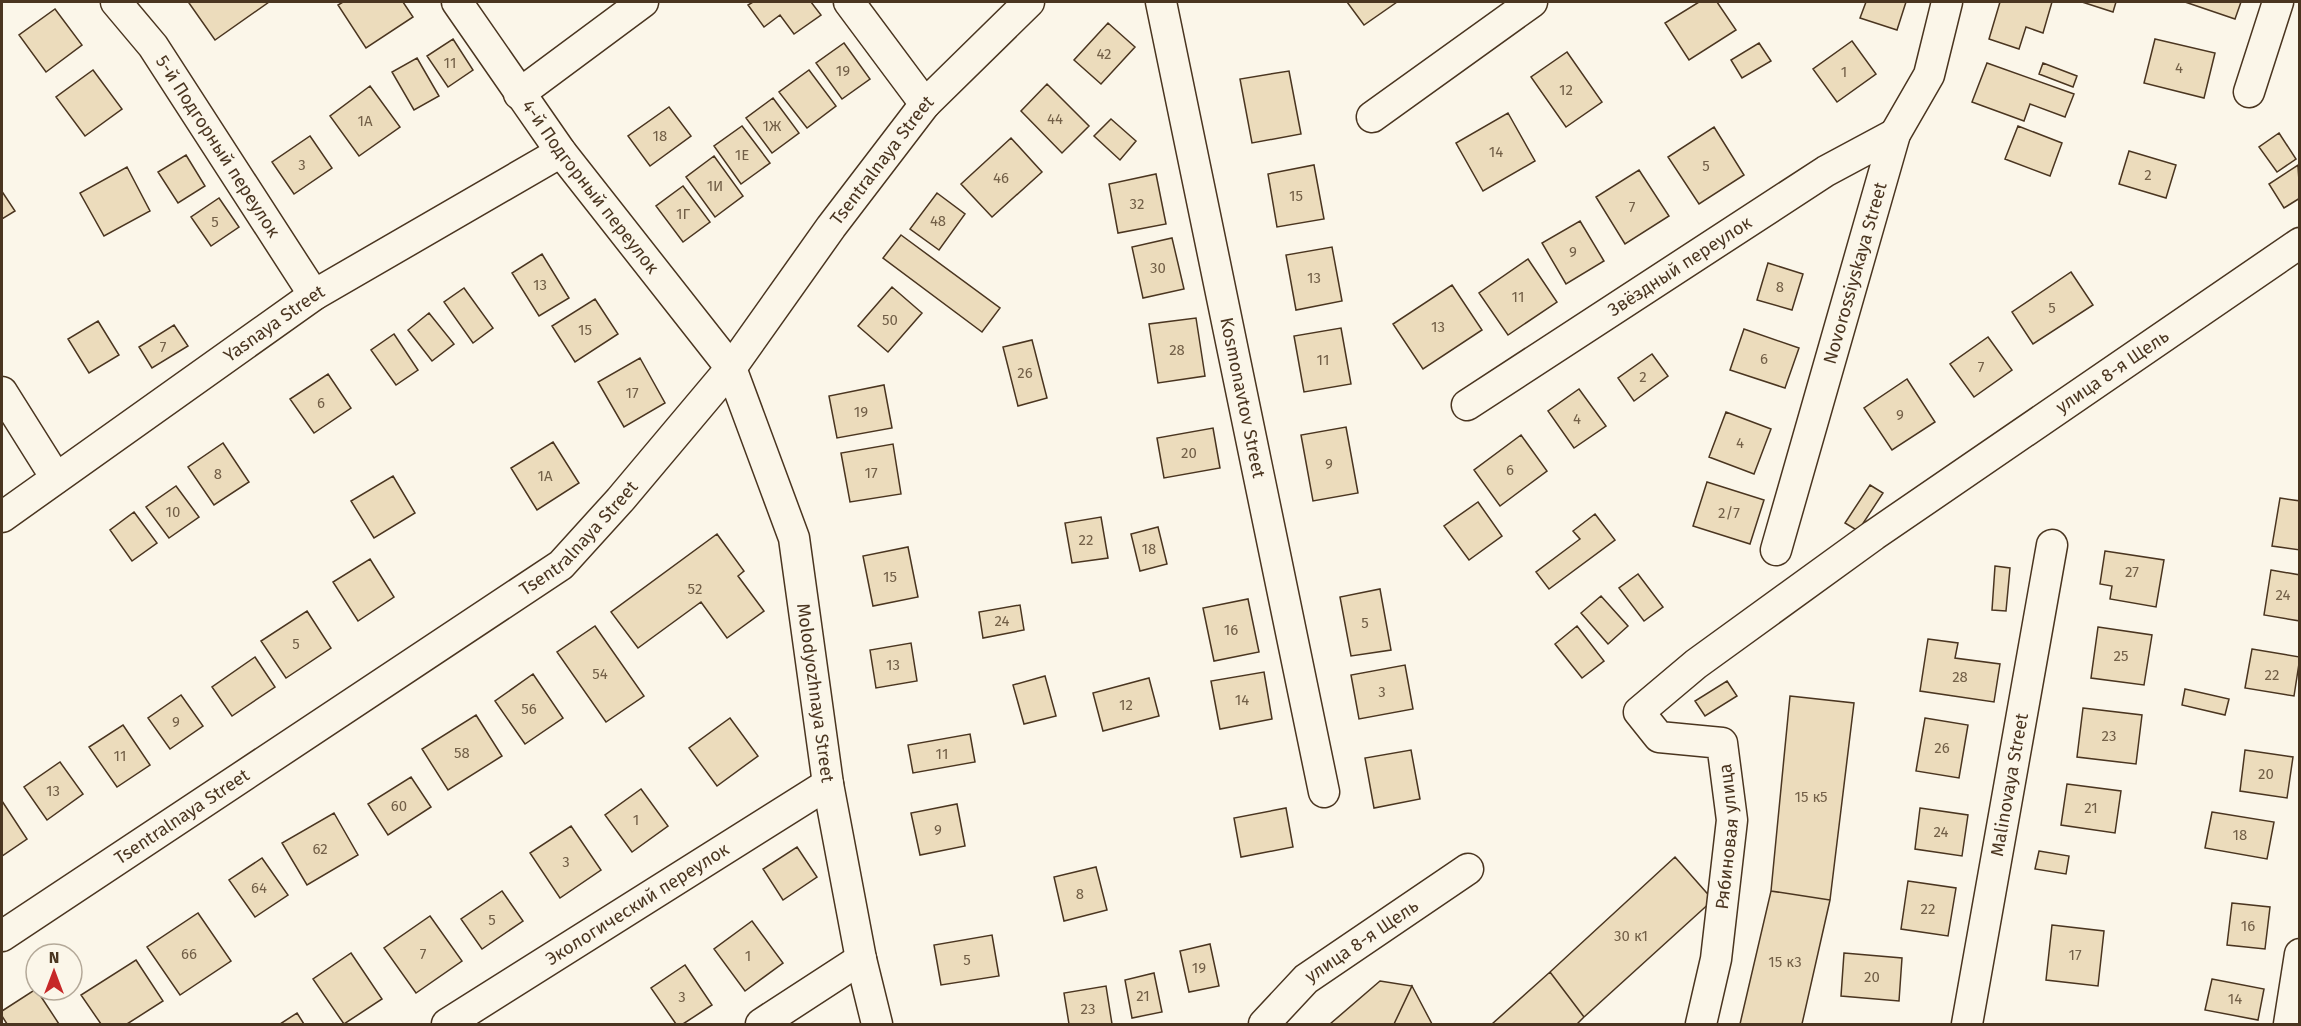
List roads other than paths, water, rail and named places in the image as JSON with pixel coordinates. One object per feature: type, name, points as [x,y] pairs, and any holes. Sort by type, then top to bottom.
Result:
[{"type":"street","name":"5-й Подгорный переулок","points":[[116,2],[153,46],[314,295]]},
{"type":"street","name":"4-й Подгорный переулок","points":[[457,2],[561,152],[731,368]]},
{"type":"street","points":[[519,94],[643,2]]},
{"type":"street","points":[[849,2],[925,104]]},
{"type":"street","name":"Tsentralnaya Street","points":[[2,936],[561,565],[620,500],[731,368],[831,227],[925,104],[1029,2]]},
{"type":"street","name":"Kosmonavtov Street","points":[[1161,2],[1324,792]]},
{"type":"street","points":[[1372,117],[1532,2]]},
{"type":"street","name":"Novorossiyskaya Street","points":[[1776,550],[1895,134],[1929,75],[1947,2]]},
{"type":"street","points":[[2249,92],[2278,2]]},
{"type":"street","name":"Звёздный переулок","points":[[1467,405],[1826,171],[1895,134]]},
{"type":"street","name":"Yasnaya Street","points":[[2,517],[314,295],[561,152]]},
{"type":"street","name":"улица 8-я Щель","points":[[1696,664],[1925,499],[2300,243]]},
{"type":"street","name":"Molodyozhnaya Street","points":[[731,368],[794,538],[828,784],[861,959],[877,1024]]},
{"type":"street","points":[[2,392],[56,478]]},
{"type":"street","name":"Malinovaya Street","points":[[1967,1024],[2052,545]]},
{"type":"street","name":"Рябиновая улица","points":[[1696,664],[1639,712],[1659,737],[1722,743],[1732,820],[1716,959],[1701,1024]]},
{"type":"street","name":"Экологический переулок","points":[[447,1024],[828,784]]},
{"type":"street","name":"улица 8-я Щель","points":[[1264,1024],[1306,979],[1468,869]]},
{"type":"street","points":[[2289,1024],[2300,954]]},
{"type":"street","points":[[761,1024],[861,959]]}]
